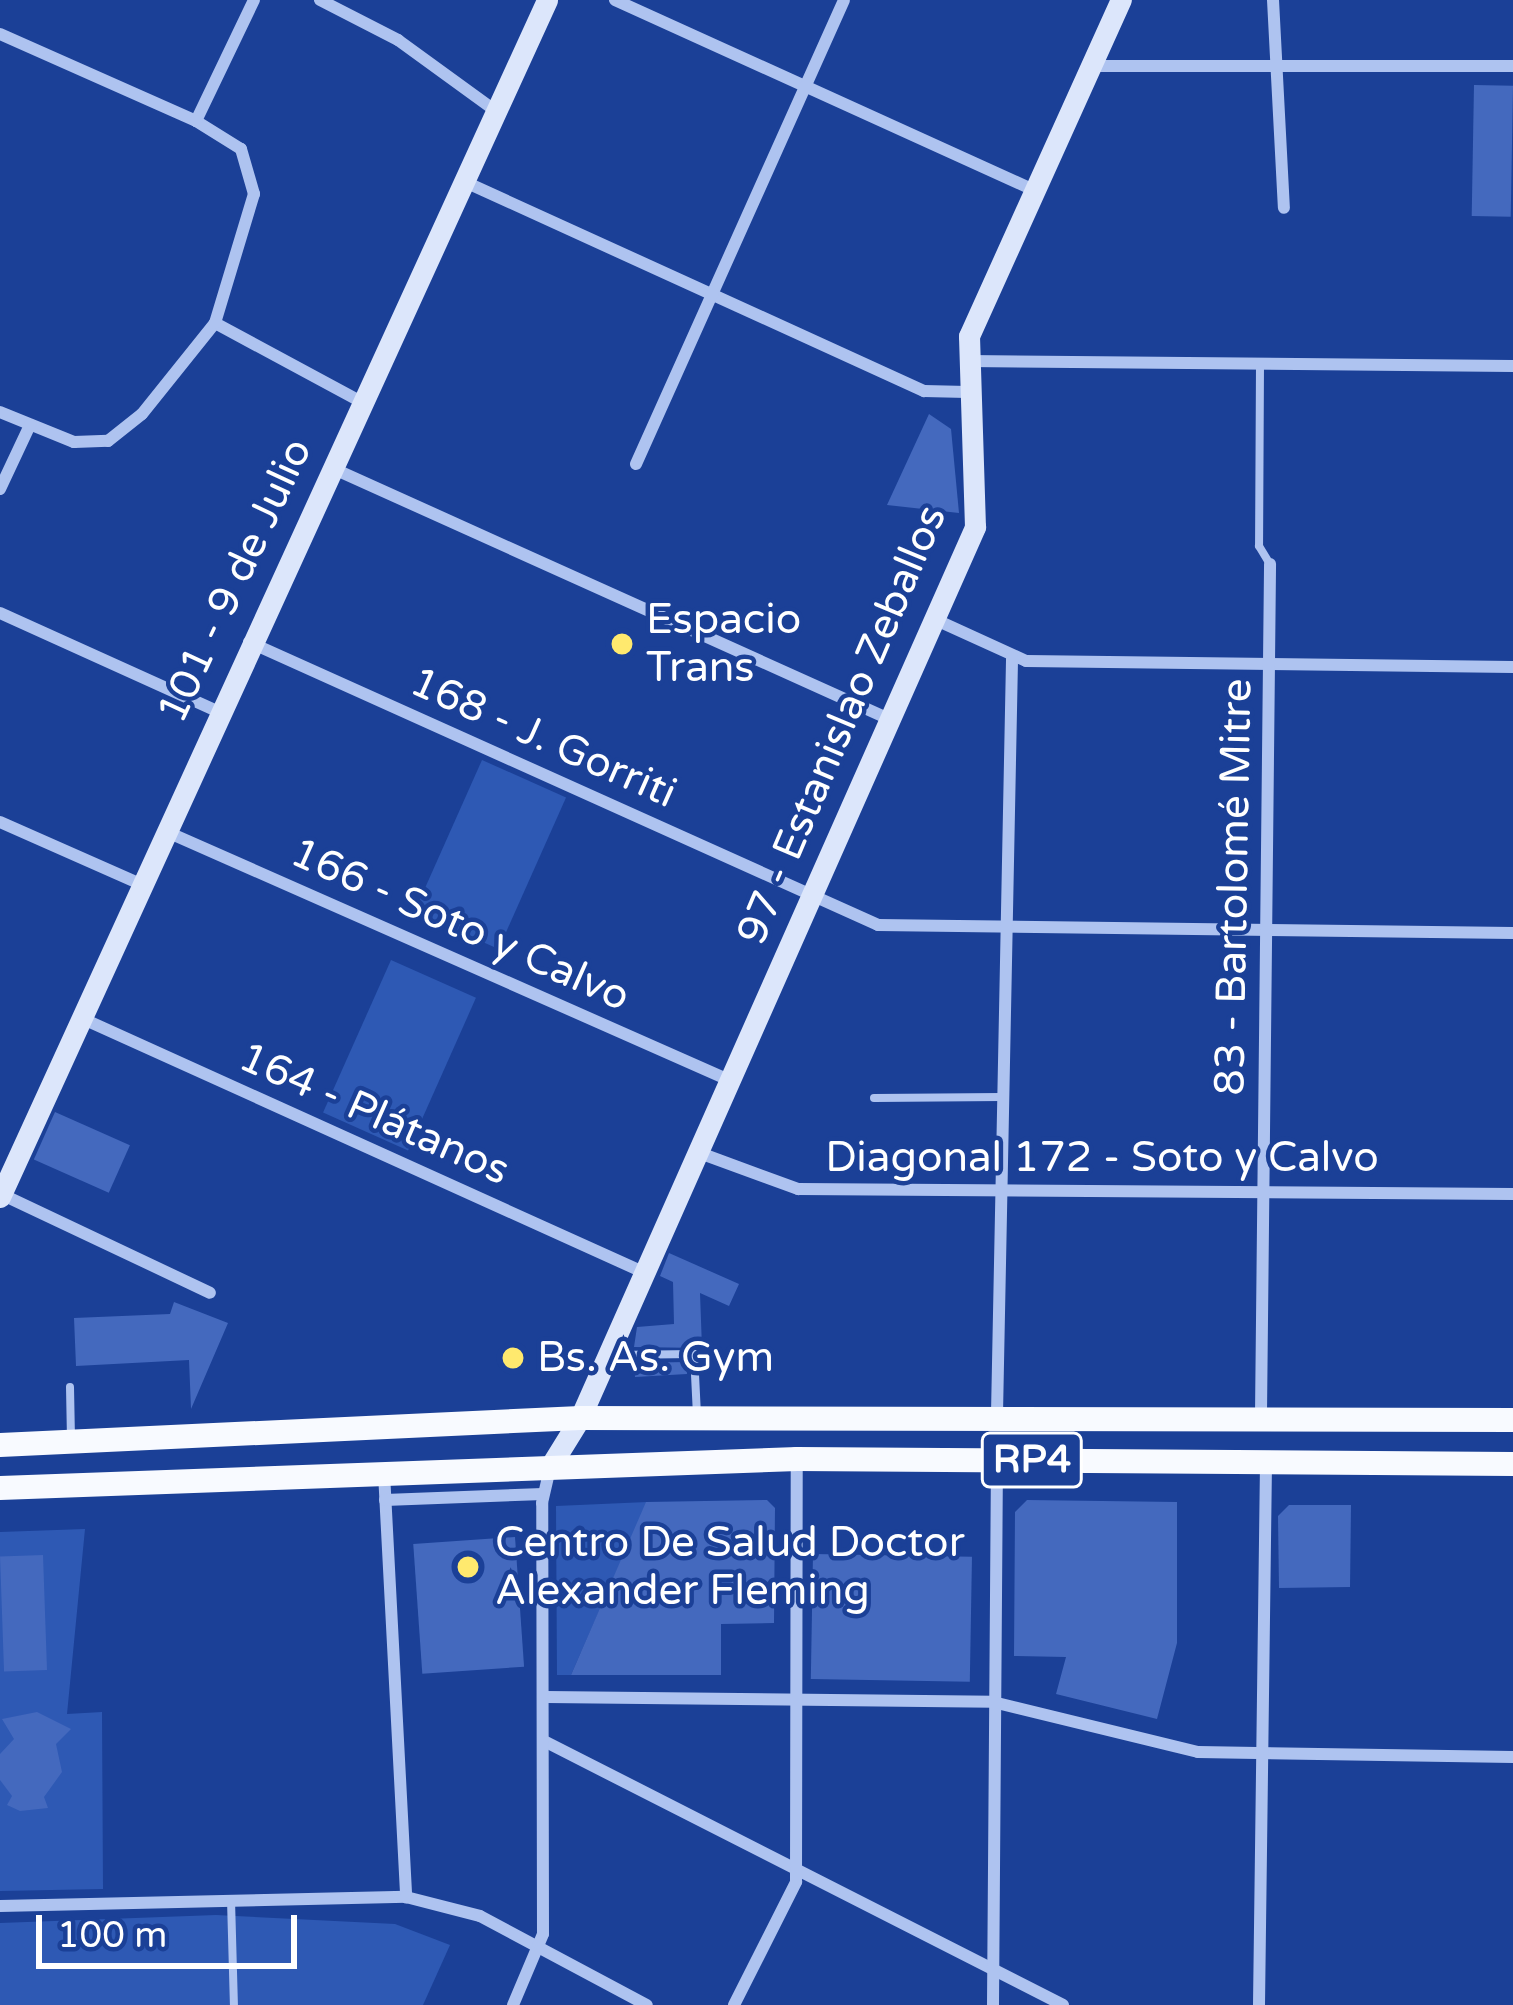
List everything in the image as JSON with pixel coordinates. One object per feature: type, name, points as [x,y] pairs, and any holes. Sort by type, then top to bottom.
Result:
[{"type":"main road","name":"RP4","points":[[0,1445],[580,1418],[1261,1414],[1513,1420]]},
{"type":"main road","name":"RP4","points":[[0,1487],[797,1459],[1513,1464]]},
{"type":"street","points":[[196,121],[254,0]]},
{"type":"street","points":[[320,0],[398,40],[493,109]]},
{"type":"street","name":"101 - 9 de Julio","points":[[0,1195],[138,883],[547,0]]},
{"type":"street","points":[[615,0],[1033,189]]},
{"type":"street","points":[[636,464],[844,0]]},
{"type":"street","name":"97 - Estanislao Zeballos","points":[[551,1465],[580,1418],[980,512],[967,361],[974,321],[1121,0]]},
{"type":"street","points":[[1273,0],[1284,208]]},
{"type":"street","points":[[0,34],[196,121],[241,148],[254,194],[215,323],[142,414],[108,441],[74,442],[0,412]]},
{"type":"street","points":[[1093,66],[1513,67]]},
{"type":"street","points":[[461,180],[924,392],[968,392]]},
{"type":"street","points":[[215,323],[362,402]]},
{"type":"street","points":[[967,361],[1513,366]]},
{"type":"street","points":[[0,489],[30,424]]},
{"type":"street","points":[[330,467],[889,719]]},
{"type":"street","name":"83 - Bartolomé Mitre","points":[[1261,1414],[1270,564]]},
{"type":"street","points":[[0,613],[217,711]]},
{"type":"street","points":[[934,619],[1012,658],[1513,667]]},
{"type":"street","name":"168 - J. Gorriti","points":[[249,641],[810,896],[893,928],[1513,933]]},
{"type":"street","points":[[997,1414],[1012,658]]},
{"type":"street","points":[[0,822],[138,883]]},
{"type":"street","name":"166 - Soto y Calvo","points":[[164,831],[729,1080]]},
{"type":"street","name":"164 - Plátanos","points":[[78,1016],[643,1272]]},
{"type":"street","name":"Diagonal 172 - Soto y Calvo","points":[[697,1153],[797,1189],[1513,1194]]},
{"type":"street","points":[[0,1195],[211,1293]]},
{"type":"street","points":[[734,2005],[797,1866],[797,1459]]},
{"type":"street","points":[[993,2005],[997,1460]]},
{"type":"street","points":[[1259,2005],[1266,1462]]},
{"type":"street","points":[[513,2005],[541,1949],[546,1742],[543,1493],[551,1465]]},
{"type":"street","points":[[384,1470],[406,1897]]},
{"type":"street","points":[[385,1500],[543,1493]]},
{"type":"street","points":[[546,1697],[993,1702],[1198,1752],[1513,1757]]},
{"type":"street","points":[[546,1742],[1063,2005]]},
{"type":"street","points":[[0,1906],[406,1897],[466,1911],[647,2005]]},
{"type":"lane","name":"83 - Bartolomé Mitre","points":[[1260,363],[1259,546],[1270,564]]},
{"type":"lane","points":[[874,1098],[1004,1097]]},
{"type":"lane","points":[[604,1355],[694,1354],[698,1417]]},
{"type":"lane","points":[[70,1387],[71,1442]]},
{"type":"lane","points":[[231,1899],[234,2005]]},
{"type":"shaded area","points":[[482,760],[566,797],[499,949],[414,912]]},
{"type":"shaded area","points":[[391,960],[476,998],[408,1150],[323,1113]]},
{"type":"shaded area","points":[[647,1502],[571,1675],[557,1675],[556,1506]]},
{"type":"shaded area","points":[[85,1529],[67,1714],[102,1712],[103,1889],[0,1891],[0,1532]]},
{"type":"shaded area","points":[[216,1915],[395,1924],[450,1945],[423,2005],[0,2005],[0,1923]]},
{"type":"building","points":[[1474,85],[1513,86],[1511,217],[1472,216]]},
{"type":"building","points":[[929,414],[951,429],[959,513],[887,505]]},
{"type":"building","points":[[55,1112],[130,1145],[109,1193],[34,1160]]},
{"type":"building","points":[[669,1253],[739,1284],[729,1306],[700,1293],[702,1348],[634,1347],[637,1327],[674,1324],[673,1282],[660,1276]]},
{"type":"building","points":[[174,1302],[228,1323],[191,1409],[189,1360],[76,1366],[74,1318],[170,1314]]},
{"type":"building","points":[[686,1362],[687,1374],[635,1377],[634,1363]]},
{"type":"building","points":[[767,1500],[775,1508],[774,1623],[721,1624],[721,1675],[571,1675],[646,1502]]},
{"type":"building","points":[[1027,1500],[1177,1502],[1177,1643],[1157,1719],[1056,1694],[1066,1657],[1014,1656],[1015,1512]]},
{"type":"building","points":[[1289,1505],[1351,1505],[1350,1587],[1279,1588],[1278,1516]]},
{"type":"building","points":[[515,1537],[524,1667],[422,1674],[413,1544]]},
{"type":"building","points":[[813,1554],[972,1557],[970,1682],[811,1679]]},
{"type":"building","points":[[43,1555],[47,1670],[4,1671],[0,1557]]},
{"type":"building","points":[[37,1712],[71,1729],[56,1744],[62,1772],[44,1797],[48,1808],[20,1811],[7,1805],[12,1796],[0,1780],[0,1754],[14,1739],[2,1719]]},
{"type":"place","name":"Espacio Trans","points":[[622,644]]},
{"type":"place","name":"Bs. As. Gym","points":[[513,1358]]},
{"type":"place","name":"Centro De Salud Doctor Alexander Fleming","points":[[468,1567]]}]
